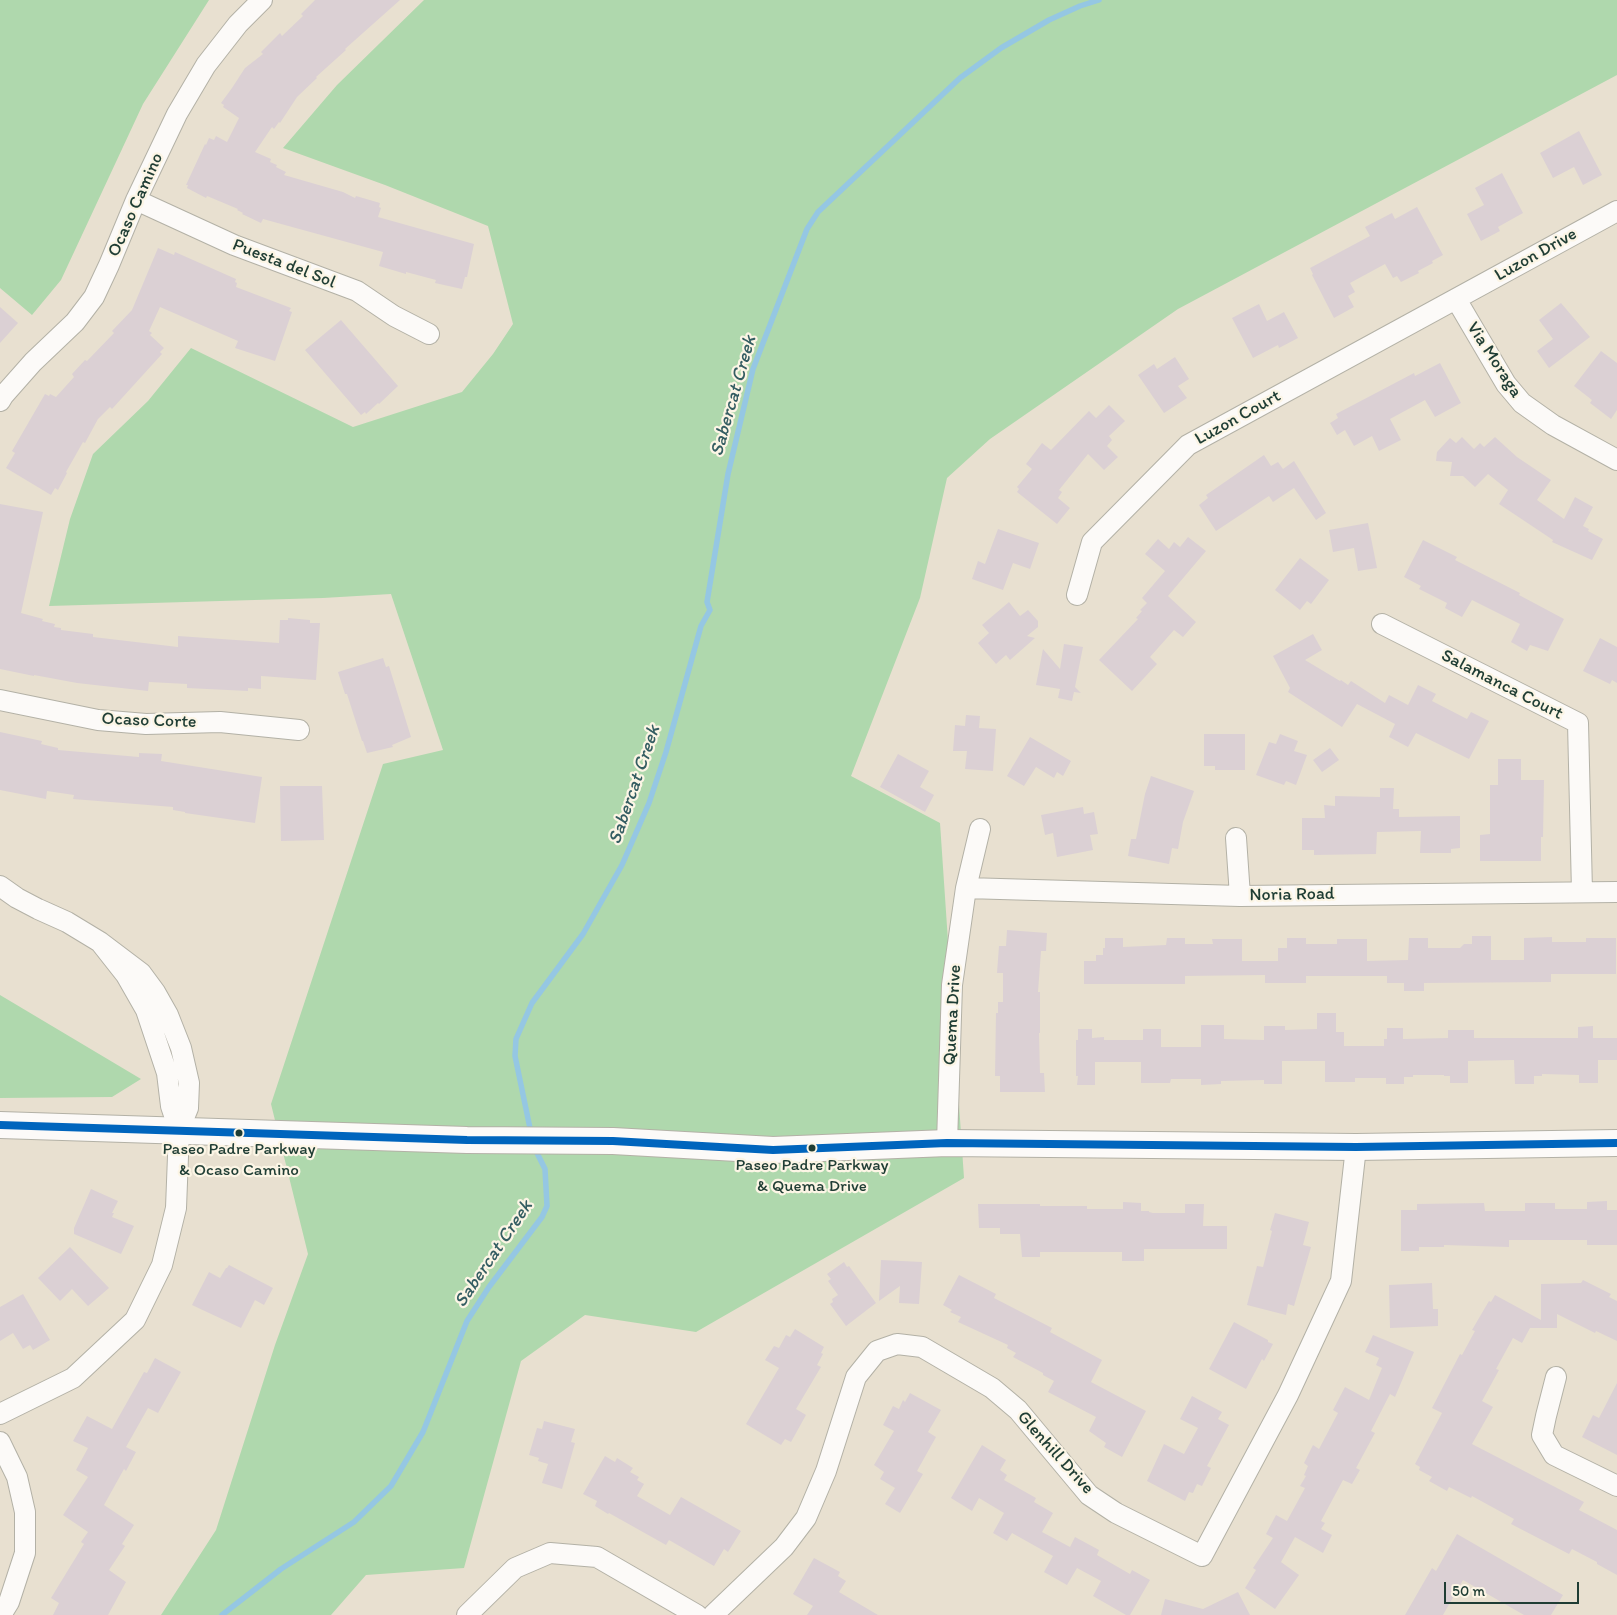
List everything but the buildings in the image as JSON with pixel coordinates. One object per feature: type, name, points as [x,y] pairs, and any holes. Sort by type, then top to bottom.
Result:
[{"type":"main road","points":[[0,1125],[467,1140],[613,1141],[773,1150],[947,1143],[1356,1147],[1617,1143]]},
{"type":"street","name":"Ocaso Camino","points":[[0,401],[33,362],[75,322],[94,297],[110,265],[136,200],[177,114],[206,65],[238,24],[262,0]]},
{"type":"street","name":"Puesta del Sol","points":[[136,200],[234,245],[357,291],[394,316],[429,334]]},
{"type":"street","name":"Luzon Drive","points":[[1456,299],[1617,211]]},
{"type":"street","name":"Via Moraga","points":[[1456,299],[1506,384],[1522,403],[1553,426],[1617,460]]},
{"type":"street","name":"Luzon Court","points":[[1077,595],[1092,542],[1188,445],[1456,299]]},
{"type":"street","name":"Salamanca Court","points":[[1382,624],[1578,723],[1582,892]]},
{"type":"street","name":"Ocaso Corte","points":[[0,700],[98,720],[146,724],[220,722],[300,730]]},
{"type":"street","name":"Quema Drive","points":[[947,1143],[952,985],[966,888],[980,829]]},
{"type":"street","points":[[1236,838],[1240,896]]},
{"type":"street","points":[[0,886],[17,898],[67,922],[100,942],[141,973],[155,992],[168,1016],[181,1048],[189,1083],[188,1108],[179,1130],[176,1208],[162,1265],[135,1320],[73,1378],[0,1414]]},
{"type":"street","name":"Noria Road","points":[[966,888],[1240,896],[1617,892]]},
{"type":"street","name":"Glenhill Drive","points":[[713,1615],[784,1547],[806,1518],[826,1471],[856,1377],[878,1351],[897,1344],[922,1347],[992,1388],[1018,1410],[1089,1495],[1116,1513],[1202,1556],[1288,1395],[1341,1281],[1356,1147]]},
{"type":"street","points":[[1556,1377],[1542,1435],[1554,1455],[1617,1486]]},
{"type":"street","points":[[0,1442],[17,1477],[25,1512],[25,1553],[9,1602],[1,1615]]},
{"type":"street","points":[[467,1615],[515,1568],[550,1552],[597,1557],[697,1615]]},
{"type":"green space","points":[[0,0],[209,0],[143,104],[61,280],[32,315],[0,288]]},
{"type":"green space","points":[[424,0],[1617,0],[1617,75],[1178,309],[990,439],[947,478],[920,598],[851,776],[940,823],[964,1178],[696,1332],[585,1315],[521,1361],[464,1568],[366,1575],[331,1615],[161,1615],[216,1530],[275,1345],[308,1254],[271,1104],[383,764],[443,750],[391,594],[323,598],[49,606],[70,519],[93,454],[148,401],[191,348],[353,427],[462,392],[493,354],[513,324],[488,226],[385,185],[283,148],[337,85]]},
{"type":"green space","points":[[0,995],[141,1079],[112,1097],[0,1098]]},
{"type":"waterway","name":"Sabercat Creek","points":[[531,1133],[515,1056],[516,1039],[532,1003],[583,934],[622,865],[649,803],[666,752],[701,626],[710,610],[707,602],[728,474],[753,369],[807,229],[818,212],[960,78],[1001,48],[1049,20],[1099,0]]},
{"type":"waterway","name":"Sabercat Creek","points":[[222,1615],[281,1569],[354,1522],[391,1486],[423,1432],[467,1321],[489,1287],[542,1217],[547,1206],[545,1169],[535,1149]]},
{"type":"transit line","points":[[0,1125],[467,1140],[613,1141],[773,1150],[947,1143],[1356,1147],[1617,1143]]},
{"type":"place","name":"Paseo Padre Parkway & Ocaso Camino","points":[[239,1133]]},
{"type":"place","name":"Paseo Padre Parkway & Quema Drive","points":[[812,1148]]}]
